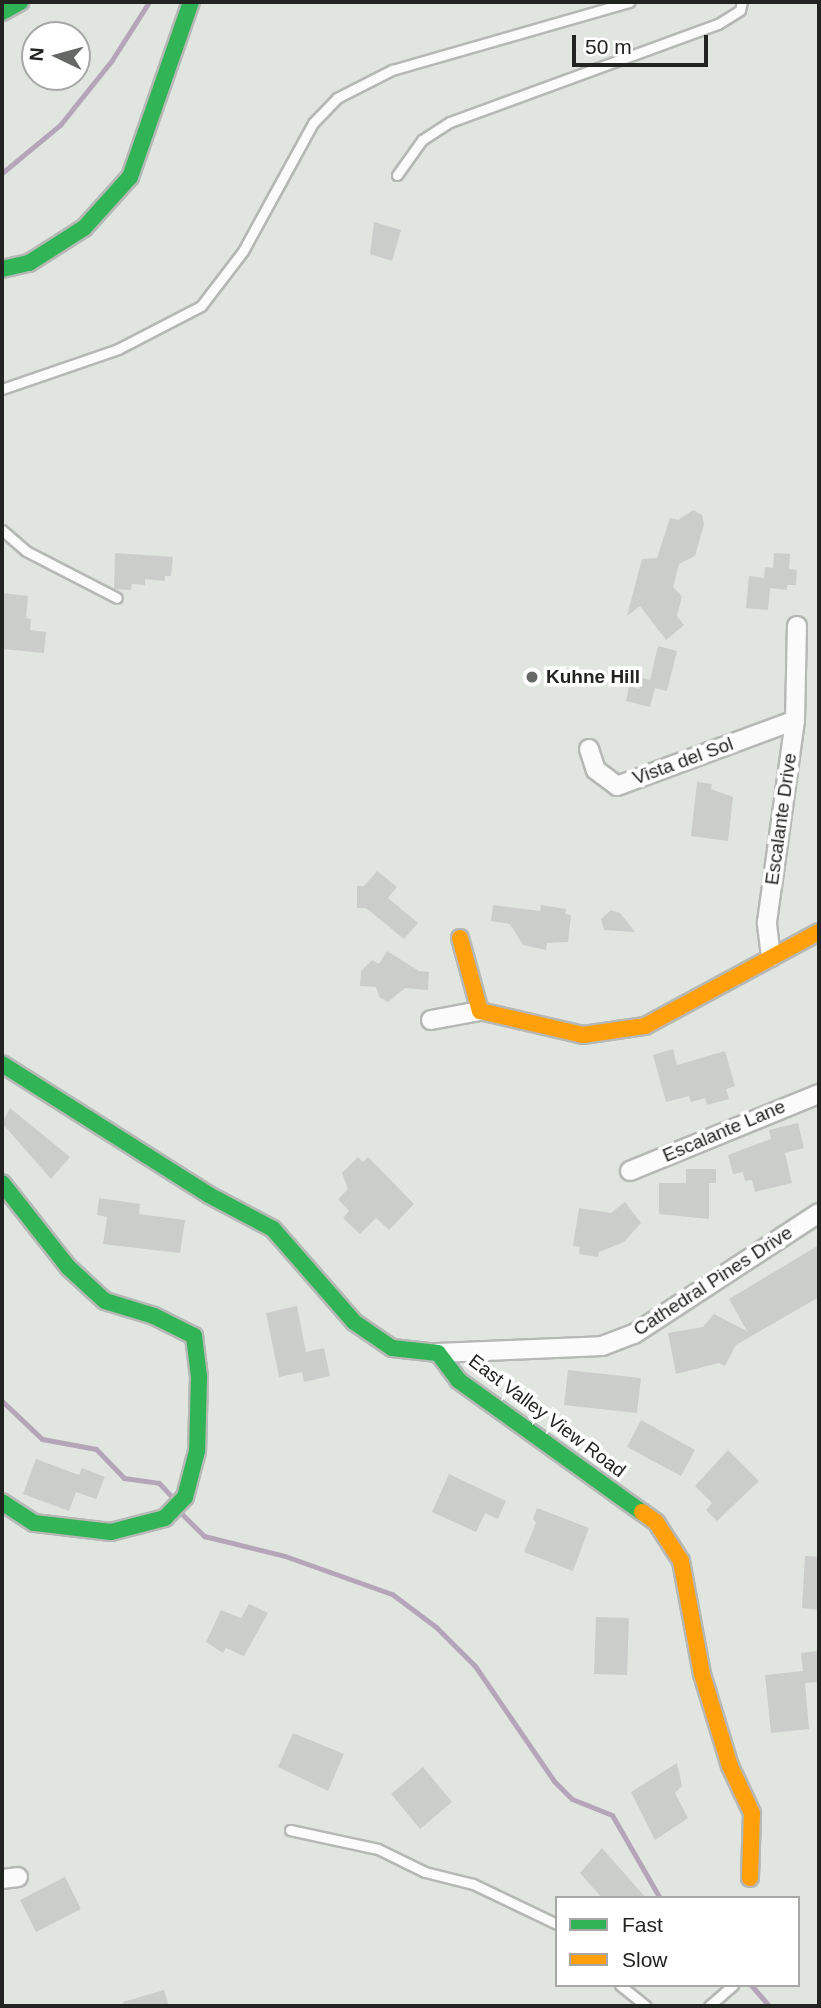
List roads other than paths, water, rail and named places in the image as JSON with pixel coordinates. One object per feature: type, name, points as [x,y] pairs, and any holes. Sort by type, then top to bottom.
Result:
[{"type":"street","points":[[2,12],[20,2]]},
{"type":"street","points":[[2,269],[29,263],[84,228],[130,177],[191,2]]},
{"type":"street","name":"Escalante Drive","points":[[771,957],[768,922],[795,720],[797,626]]},
{"type":"street","name":"Vista del Sol","points":[[589,749],[596,770],[617,786],[795,720]]},
{"type":"street","points":[[431,1020],[480,1011],[583,1035],[645,1026],[819,932]]},
{"type":"street","points":[[460,939],[480,1011]]},
{"type":"street","points":[[2,1064],[209,1195],[273,1229],[354,1322],[392,1348],[438,1353]]},
{"type":"street","name":"Escalante Lane","points":[[630,1171],[819,1094]]},
{"type":"street","points":[[2,1183],[68,1267],[105,1301],[154,1316],[194,1336],[199,1377],[197,1451],[185,1497],[165,1518],[111,1532],[34,1523],[2,1502]]},
{"type":"street","name":"Cathedral Pines Drive","points":[[438,1353],[602,1346],[623,1338],[819,1213]]},
{"type":"street","name":"East Valley View Road","points":[[438,1353],[458,1380],[656,1522],[681,1561],[702,1674],[730,1766],[752,1814],[750,1883]]},
{"type":"lane","points":[[2,388],[118,349],[201,306],[243,251],[313,123],[337,98],[392,69],[629,2]]},
{"type":"lane","points":[[397,176],[422,140],[450,122],[718,24],[740,10],[742,2]]},
{"type":"lane","points":[[2,530],[26,551],[117,598]]},
{"type":"lane","points":[[290,1829],[378,1849],[425,1872],[473,1884],[555,1923]]},
{"type":"lane","points":[[622,1987],[646,2006]]},
{"type":"lane","points":[[709,2006],[731,1987]]},
{"type":"waterway","points":[[2,173],[60,125],[112,60],[149,2]]},
{"type":"waterway","points":[[2,1401],[42,1439],[96,1449],[124,1478],[159,1483],[173,1498]]},
{"type":"waterway","points":[[181,1513],[204,1536],[285,1556],[392,1594],[436,1627],[475,1666],[554,1781],[572,1799],[612,1815],[659,1896]]},
{"type":"waterway","points":[[753,1987],[769,2006]]},
{"type":"place","name":"Kuhne Hill","points":[[532,677]]}]
